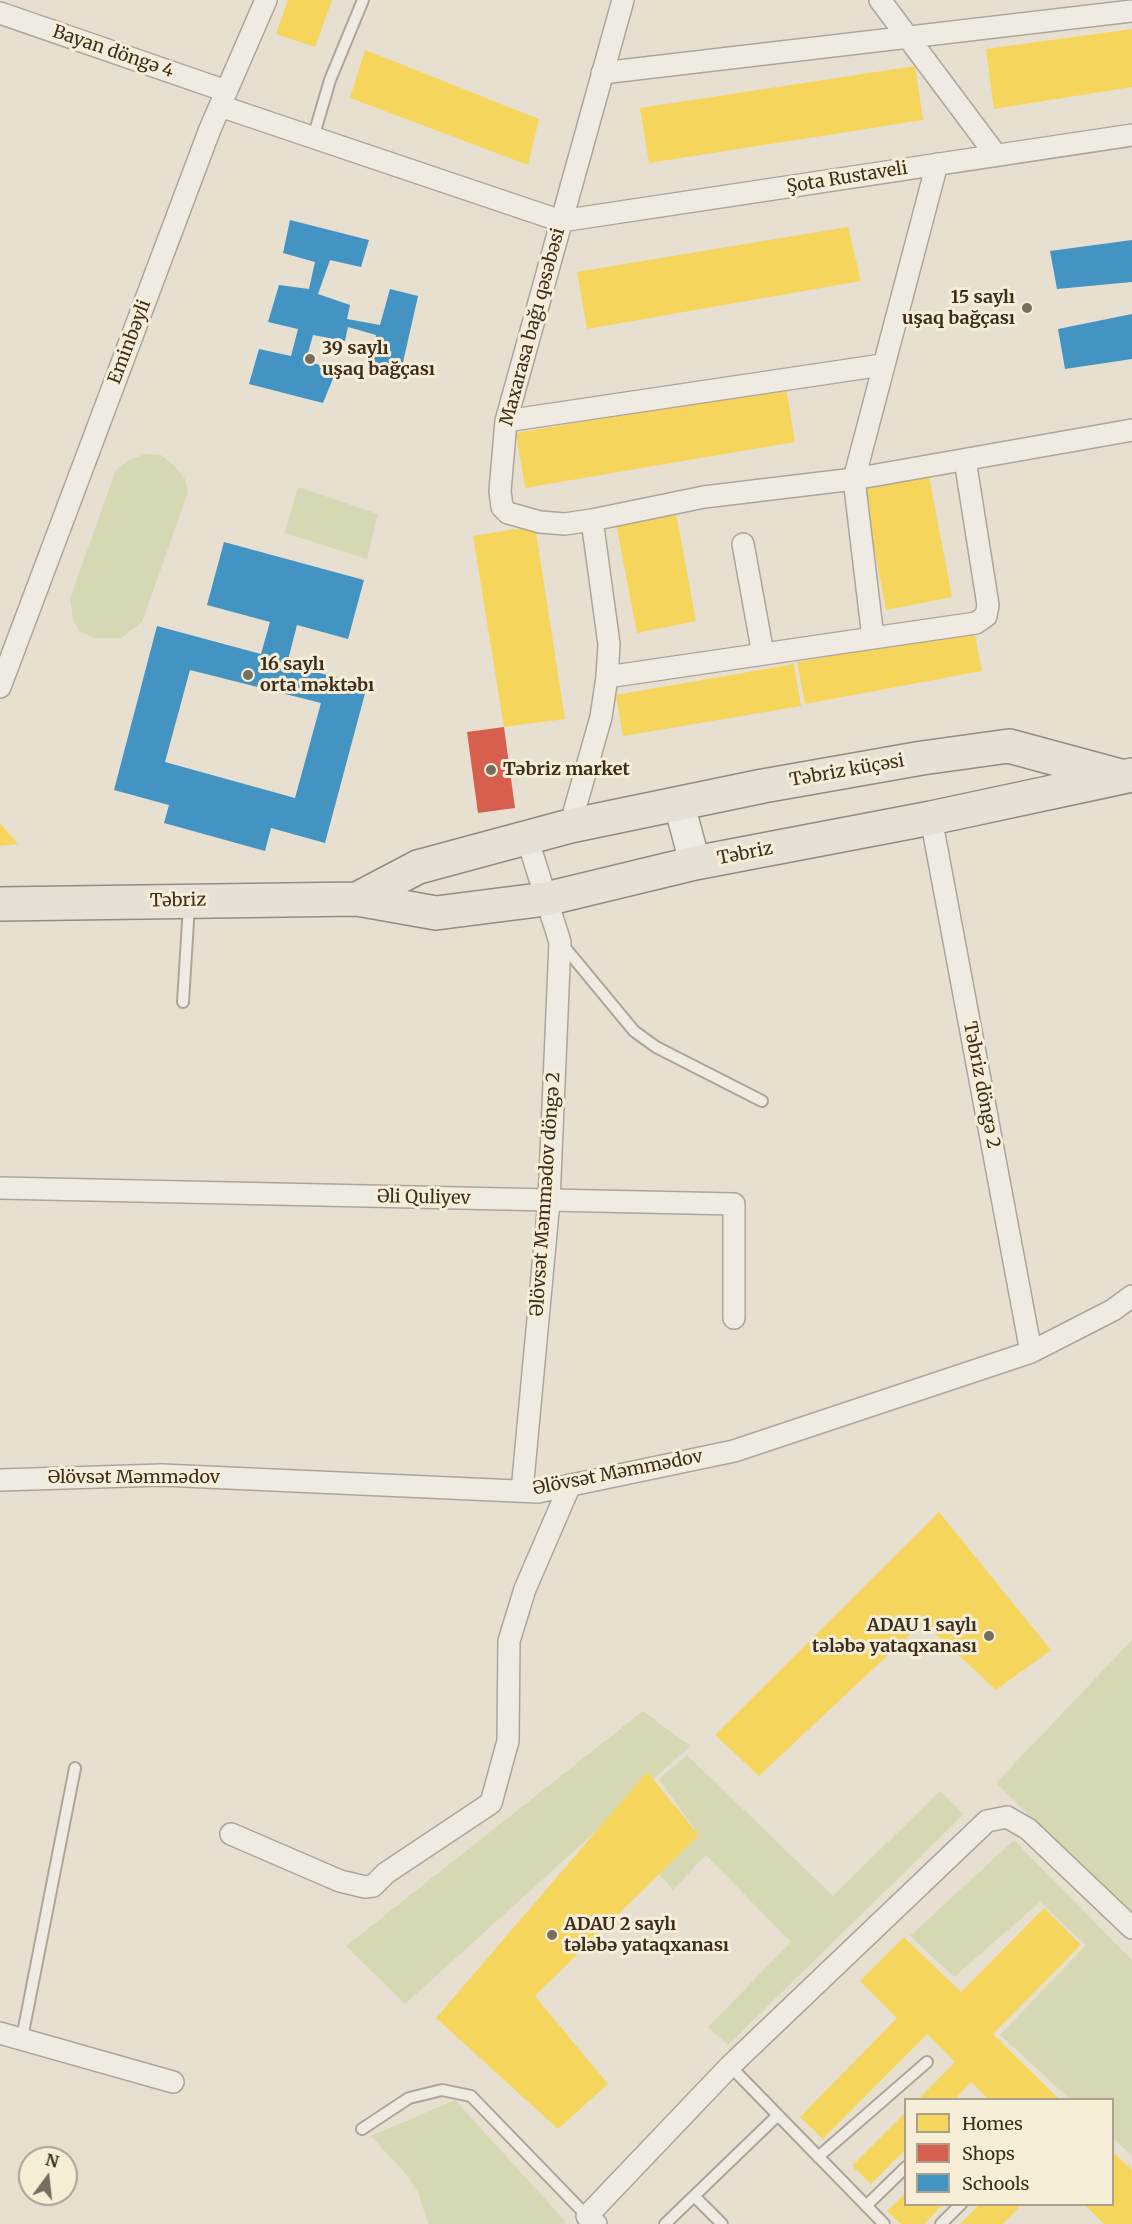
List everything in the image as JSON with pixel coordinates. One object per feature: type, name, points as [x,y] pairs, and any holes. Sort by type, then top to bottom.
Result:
[{"type":"main road","name":"Təbriz küçəsi","points":[[570,826],[763,786],[1009,746],[1127,776]]},
{"type":"main road","name":"Təbriz","points":[[0,904],[357,899],[436,912],[546,899],[695,863],[931,818],[1127,776]]},
{"type":"main road","points":[[679,804],[695,863]]},
{"type":"main road","name":"Təbriz","points":[[357,899],[418,867],[570,826]]},
{"type":"street","name":"Eminbəyli","points":[[0,687],[223,99],[266,0]]},
{"type":"street","name":"Maxarasa bağı qəsəbəsi","points":[[592,520],[565,524],[540,522],[508,513],[502,507],[500,490],[506,421],[623,0]]},
{"type":"street","points":[[880,0],[996,155]]},
{"type":"street","points":[[602,73],[909,39],[1132,11]]},
{"type":"street","name":"Bayan döngə 4","points":[[0,13],[223,99],[313,138],[561,221]]},
{"type":"street","name":"Şota Rustaveli","points":[[561,221],[1132,135]]},
{"type":"street","points":[[873,638],[854,479],[882,365],[937,164]]},
{"type":"street","points":[[506,421],[882,365]]},
{"type":"street","points":[[570,826],[601,717],[607,677],[609,644],[592,520],[704,497],[854,479],[1132,429]]},
{"type":"street","points":[[607,677],[976,623],[986,616],[988,605],[965,460]]},
{"type":"street","points":[[742,544],[763,654]]},
{"type":"street","name":"Təbriz döngə 2","points":[[931,818],[1031,1352]]},
{"type":"street","name":"Əlövsət Məmmədov döngə 2","points":[[522,1491],[549,1201],[560,942],[527,838]]},
{"type":"street","name":"Əli Quliyev","points":[[0,1188],[734,1204],[734,1318]]},
{"type":"street","name":"Əlövsət Məmmədov","points":[[0,1480],[162,1475],[538,1492],[734,1451],[1031,1352],[1113,1310],[1132,1296]]},
{"type":"street","points":[[231,1834],[340,1881],[365,1887],[373,1886],[386,1873],[491,1803],[508,1741],[509,1641],[525,1589],[570,1485]]},
{"type":"street","points":[[592,2220],[730,2066],[987,1821],[1007,1818],[1028,1829],[1132,1928]]},
{"type":"street","points":[[0,2033],[172,2082]]},
{"type":"lane","points":[[313,138],[330,80],[363,0]]},
{"type":"lane","points":[[183,1002],[189,901]]},
{"type":"lane","points":[[560,942],[634,1031],[656,1047],[762,1101]]},
{"type":"lane","points":[[21,2038],[75,1768]]},
{"type":"lane","points":[[818,2157],[927,2062]]},
{"type":"lane","points":[[730,2066],[884,2224]]},
{"type":"lane","points":[[362,2129],[409,2098],[442,2090],[471,2096],[592,2220]]},
{"type":"lane","points":[[665,2224],[778,2115]]},
{"type":"lane","points":[[867,2205],[904,2169]]},
{"type":"lane","points":[[694,2196],[722,2224]]},
{"type":"lane","points":[[941,2224],[960,2206]]},
{"type":"green space","points":[[146,454],[161,455],[175,466],[185,479],[188,492],[142,622],[121,638],[93,638],[80,631],[73,620],[70,598],[116,470],[129,460]]},
{"type":"green space","points":[[298,487],[378,514],[367,559],[285,533]]},
{"type":"green space","points":[[1132,1640],[1132,1911],[1130,1913],[996,1783]]},
{"type":"green space","points":[[643,1711],[690,1746],[405,2004],[346,1946]]},
{"type":"green space","points":[[687,1755],[833,1896],[940,1791],[964,1814],[728,2045],[708,2027],[791,1942],[706,1855],[673,1890],[659,1874],[699,1835],[659,1779]]},
{"type":"green space","points":[[1014,1840],[1132,1960],[1132,2156],[1114,2139],[1114,2098],[1069,2098],[1000,2035],[1086,1945],[1040,1902],[954,1977],[910,1936]]},
{"type":"green space","points":[[455,2100],[566,2222],[564,2224],[428,2224],[418,2192],[404,2172],[371,2136]]},
{"type":"building: Homes","points":[[288,0],[332,0],[315,47],[276,34]]},
{"type":"building: Homes","points":[[1132,29],[1132,87],[994,109],[986,49]]},
{"type":"building: Homes","points":[[365,50],[539,119],[528,165],[350,98]]},
{"type":"building: Homes","points":[[915,66],[923,120],[649,163],[640,108]]},
{"type":"building: Homes","points":[[848,227],[861,281],[587,329],[577,272]]},
{"type":"building: Homes","points":[[786,387],[795,442],[525,488],[516,433]]},
{"type":"building: Homes","points":[[929,476],[952,597],[886,610],[863,489]]},
{"type":"building: Homes","points":[[676,513],[696,621],[637,633],[616,524]]},
{"type":"building: Homes","points":[[535,526],[565,719],[504,727],[473,536]]},
{"type":"building: Homes","points":[[974,630],[982,671],[805,704],[797,662]]},
{"type":"building: Homes","points":[[794,664],[801,706],[623,736],[616,695]]},
{"type":"building: Homes","points":[[0,823],[18,844],[0,846]]},
{"type":"building: Homes","name":"ADAU 1 saylı tələbə yataqxanası","points":[[939,1512],[1051,1650],[996,1690],[923,1622],[759,1776],[715,1735]]},
{"type":"building: Homes","name":"ADAU 2 saylı tələbə yataqxanası","points":[[647,1772],[699,1835],[535,1996],[608,2084],[558,2129],[436,2018]]},
{"type":"building: Homes","points":[[1044,1908],[1081,1945],[993,2034],[1058,2098],[987,2098],[971,2082],[956,2098],[920,2098],[955,2062],[927,2034],[823,2139],[800,2117],[897,2018],[860,1981],[904,1937],[961,1992]]},
{"type":"building: Homes","points":[[904,2114],[904,2151],[871,2184],[852,2166]]},
{"type":"building: Homes","points":[[1114,2153],[1132,2170],[1132,2224],[1104,2224],[1086,2206],[1114,2206]]},
{"type":"building: Homes","points":[[904,2195],[904,2206],[941,2206],[924,2224],[901,2224],[887,2211]]},
{"type":"building: Homes","points":[[978,2206],[1020,2206],[1003,2224],[960,2224]]},
{"type":"building: Shops","name":"Təbriz market","points":[[504,727],[515,808],[478,813],[467,732]]},
{"type":"building: Schools","points":[[290,220],[369,240],[361,267],[330,260],[318,294],[350,305],[347,319],[380,325],[390,289],[418,296],[399,380],[370,373],[376,335],[348,327],[345,341],[313,335],[306,360],[336,371],[323,403],[249,384],[259,349],[291,356],[298,329],[268,322],[279,285],[309,289],[315,262],[283,253]]},
{"type":"building: Schools","points":[[1132,240],[1132,282],[1057,289],[1050,251]]},
{"type":"building: Schools","points":[[1132,314],[1132,359],[1065,369],[1058,329]]},
{"type":"building: Schools","points":[[224,542],[364,580],[348,639],[297,625],[287,664],[367,686],[325,843],[271,828],[265,851],[164,823],[169,805],[114,790],[157,626],[261,654],[270,622],[207,605]],"holes":[[[190,670],[321,703],[295,798],[165,762]]]},
{"type":"place","name":"15 saylı uşaq bağçası","points":[[1027,308]]},
{"type":"place","name":"39 saylı uşaq bağçası","points":[[310,359]]},
{"type":"place","name":"16 saylı orta məktəbı","points":[[248,675]]},
{"type":"place","name":"Təbriz market","points":[[491,770]]},
{"type":"place","name":"ADAU 1 saylı tələbə yataqxanası","points":[[989,1636]]},
{"type":"place","name":"ADAU 2 saylı tələbə yataqxanası","points":[[552,1935]]}]
